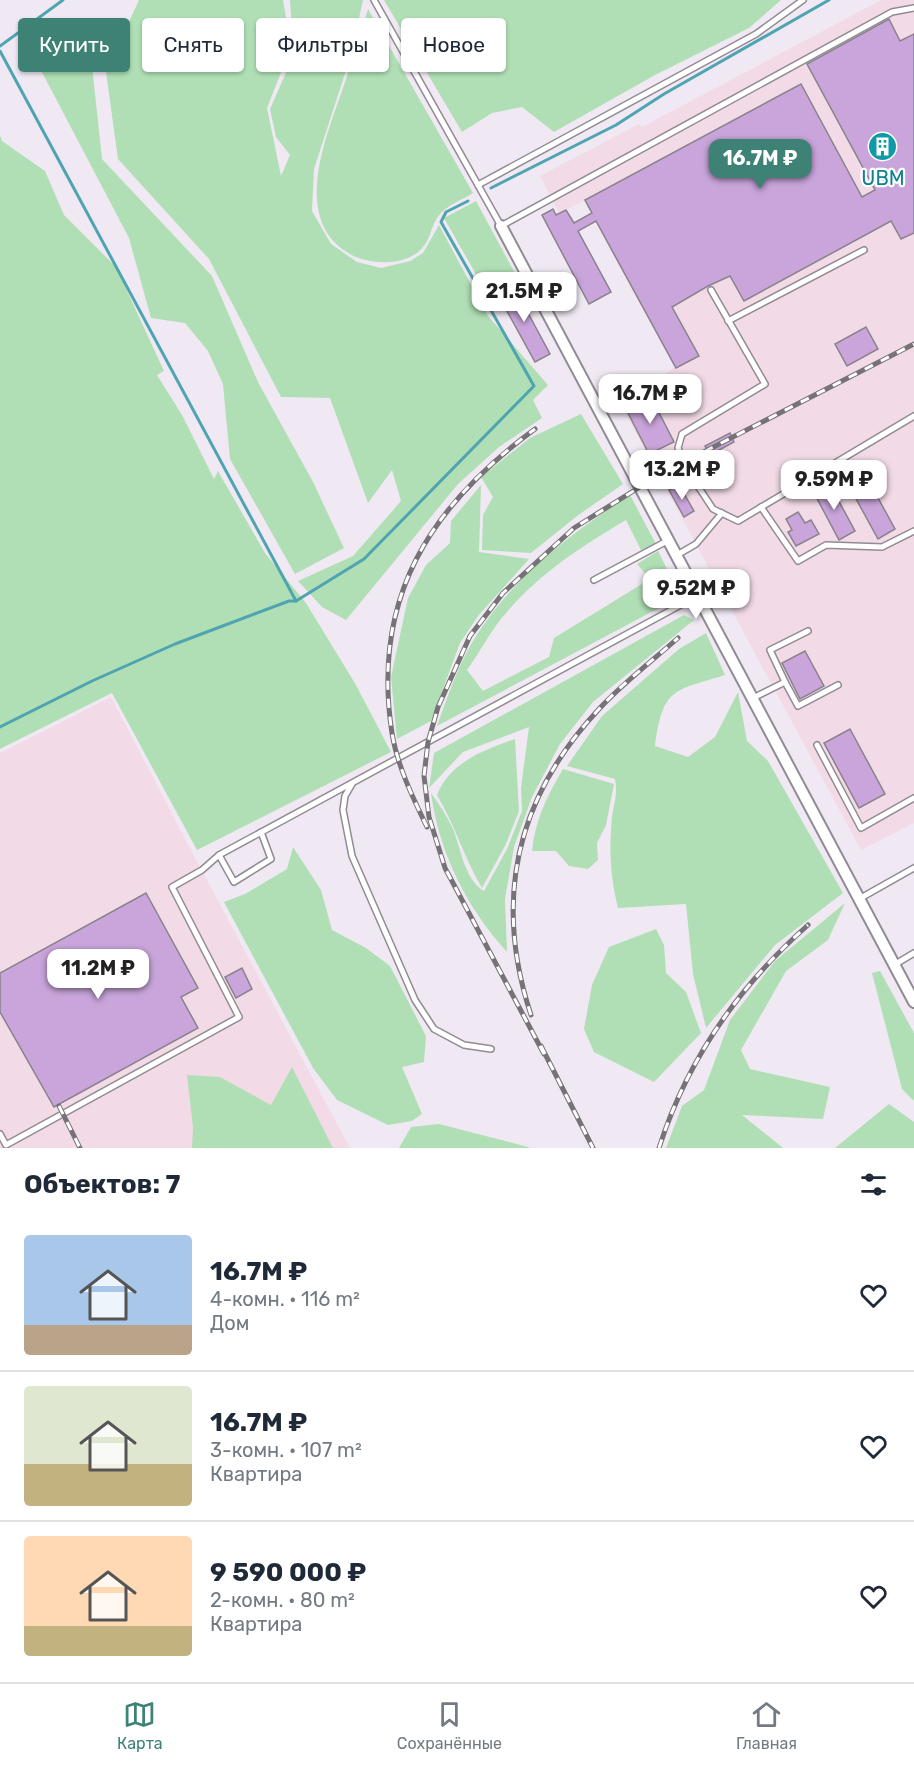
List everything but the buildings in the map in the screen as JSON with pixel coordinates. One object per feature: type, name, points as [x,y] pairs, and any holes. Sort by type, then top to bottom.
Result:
[{"type":"street","points":[[501,226],[914,1002]]},
{"type":"lane","points":[[374,0],[501,226],[892,12],[914,8]]},
{"type":"lane","points":[[478,185],[756,34],[803,0]]},
{"type":"lane","points":[[728,321],[864,250]]},
{"type":"lane","points":[[711,290],[765,384],[681,434],[678,448],[686,468],[713,509],[738,521],[914,416]]},
{"type":"lane","points":[[761,507],[798,561],[826,545],[882,548],[914,531]]},
{"type":"lane","points":[[677,555],[696,544],[722,513]]},
{"type":"lane","points":[[594,580],[669,540]]},
{"type":"lane","points":[[0,1134],[6,1145],[239,1017],[172,887],[201,870],[219,855],[699,595]]},
{"type":"lane","points":[[808,631],[770,650],[798,706],[838,685]]},
{"type":"lane","points":[[753,698],[785,682]]},
{"type":"lane","points":[[817,745],[861,828],[914,798]]},
{"type":"lane","points":[[353,783],[345,796],[343,810],[352,856],[416,1000],[434,1029],[464,1045],[491,1049]]},
{"type":"lane","points":[[219,855],[234,882],[271,859],[261,832]]},
{"type":"lane","points":[[859,899],[914,868]]},
{"type":"lane","points":[[894,965],[914,953]]},
{"type":"shaded area","points":[[881,0],[914,0],[914,823],[861,850],[623,409],[674,367],[584,201],[559,213],[540,176],[639,124],[642,127]]},
{"type":"shaded area","points":[[111,697],[350,1148],[0,1148],[0,753]]},
{"type":"green space","points":[[139,0],[283,0],[286,18],[256,18],[256,72],[281,72],[267,108],[281,176],[290,155],[276,137],[270,109],[286,72],[345,72],[314,169],[312,211],[331,244],[357,262],[381,268],[410,261],[423,253],[439,225],[488,316],[548,385],[533,400],[542,418],[499,447],[458,484],[346,620],[322,607],[298,581],[353,556],[401,501],[392,470],[368,503],[330,398],[281,397],[209,259],[118,159],[106,72],[130,72],[130,20]]},
{"type":"green space","points":[[290,0],[363,0],[359,18],[291,18]]},
{"type":"green space","points":[[384,0],[781,0],[749,28],[655,75],[554,132],[522,107],[492,113],[462,132],[427,72],[506,72],[506,18],[401,18],[401,29]]},
{"type":"green space","points":[[368,9],[373,18],[365,18]]},
{"type":"green space","points":[[389,46],[401,67],[401,72],[404,72],[473,193],[442,212],[434,223],[423,248],[408,258],[394,262],[371,261],[350,254],[331,238],[321,218],[317,196],[318,172],[331,122],[348,72],[389,72]]},
{"type":"green space","points":[[42,72],[93,72],[102,159],[212,276],[258,382],[313,482],[344,548],[295,574],[230,459],[223,384],[208,351],[185,323],[151,318],[129,238]]},
{"type":"green space","points":[[0,135],[2,141],[45,171],[64,215],[116,267],[164,371],[157,375],[182,415],[214,479],[218,471],[265,553],[306,603],[356,685],[391,752],[197,850],[112,693],[0,749]]},
{"type":"green space","points":[[476,201],[516,275],[486,292],[444,218]]},
{"type":"green space","points":[[581,414],[623,484],[577,516],[531,553],[482,550],[483,515],[493,497],[481,477],[530,438]]},
{"type":"green space","points":[[481,485],[479,552],[529,559],[478,616],[460,643],[431,721],[397,739],[391,677],[408,598],[426,565],[450,543],[451,521]]},
{"type":"green space","points":[[630,495],[656,544],[641,550],[626,520],[578,550],[533,585],[506,613],[467,670],[483,691],[549,657],[554,638],[650,579],[637,564],[658,551],[676,587],[672,601],[437,726],[468,650],[500,603],[519,582],[561,544]]},
{"type":"green space","points":[[684,615],[694,620],[593,702],[560,744],[532,797],[514,847],[505,899],[507,952],[479,917],[457,878],[441,837],[431,793],[453,829],[472,879],[484,891],[507,849],[522,811],[521,788],[529,727],[463,752],[429,788],[434,753]]},
{"type":"green space","points":[[706,633],[725,675],[674,694],[662,712],[655,746],[688,757],[715,737],[738,692],[747,741],[768,761],[843,893],[775,945],[706,1028],[693,974],[686,904],[618,908],[610,852],[616,794],[615,779],[567,766],[602,716],[679,649]]},
{"type":"green space","points":[[515,739],[519,811],[506,844],[482,888],[437,795],[450,774],[459,766],[480,753]]},
{"type":"green space","points":[[563,769],[614,784],[606,825],[597,843],[598,860],[588,869],[569,866],[556,851],[532,851],[543,808]]},
{"type":"green space","points":[[293,847],[321,890],[332,930],[366,948],[390,966],[426,1036],[424,1062],[402,1067],[422,1114],[412,1121],[388,1125],[337,1100],[313,1068],[224,902],[245,894],[287,869]]},
{"type":"green space","points":[[845,903],[828,940],[786,971],[741,1050],[750,1069],[830,1087],[823,1119],[742,1115],[783,1148],[666,1148],[682,1106],[704,1090],[730,1020],[775,961]]},
{"type":"green space","points":[[656,929],[664,945],[666,973],[686,992],[701,1033],[654,1082],[594,1052],[584,1029],[592,985],[609,947]]},
{"type":"green space","points":[[880,971],[914,1033],[914,1101],[902,1089],[872,973]]},
{"type":"green space","points":[[292,1067],[333,1148],[192,1148],[193,1128],[187,1075],[220,1077],[271,1105]]},
{"type":"green space","points":[[889,1104],[914,1122],[914,1148],[835,1148]]},
{"type":"green space","points":[[439,1124],[530,1148],[399,1148],[411,1127]]},
{"type":"waterway","points":[[0,46],[63,0]]},
{"type":"waterway","points":[[491,188],[616,125],[664,94],[829,0]]},
{"type":"waterway","points":[[0,51],[296,601]]},
{"type":"waterway","points":[[0,727],[92,681],[175,644],[289,601],[296,601],[364,559],[534,386],[441,222],[446,212],[468,201]]},
{"type":"railway","points":[[544,1054],[445,868],[429,817],[424,776],[428,742],[438,707],[470,636],[503,593],[574,528],[659,475],[914,344]]},
{"type":"railway","points":[[427,827],[402,769],[392,733],[388,684],[391,639],[400,598],[416,559],[438,523],[465,490],[535,429]]},
{"type":"railway","points":[[531,1015],[520,972],[514,931],[514,891],[520,852],[531,814],[548,777],[571,742],[609,699],[678,638]]},
{"type":"railway","points":[[659,1148],[684,1085],[718,1026],[760,973],[808,925]]},
{"type":"railway","points":[[541,1046],[593,1148]]},
{"type":"railway","points":[[59,1106],[80,1148]]},
{"type":"place","name":"UBM","points":[[883,147]]}]
